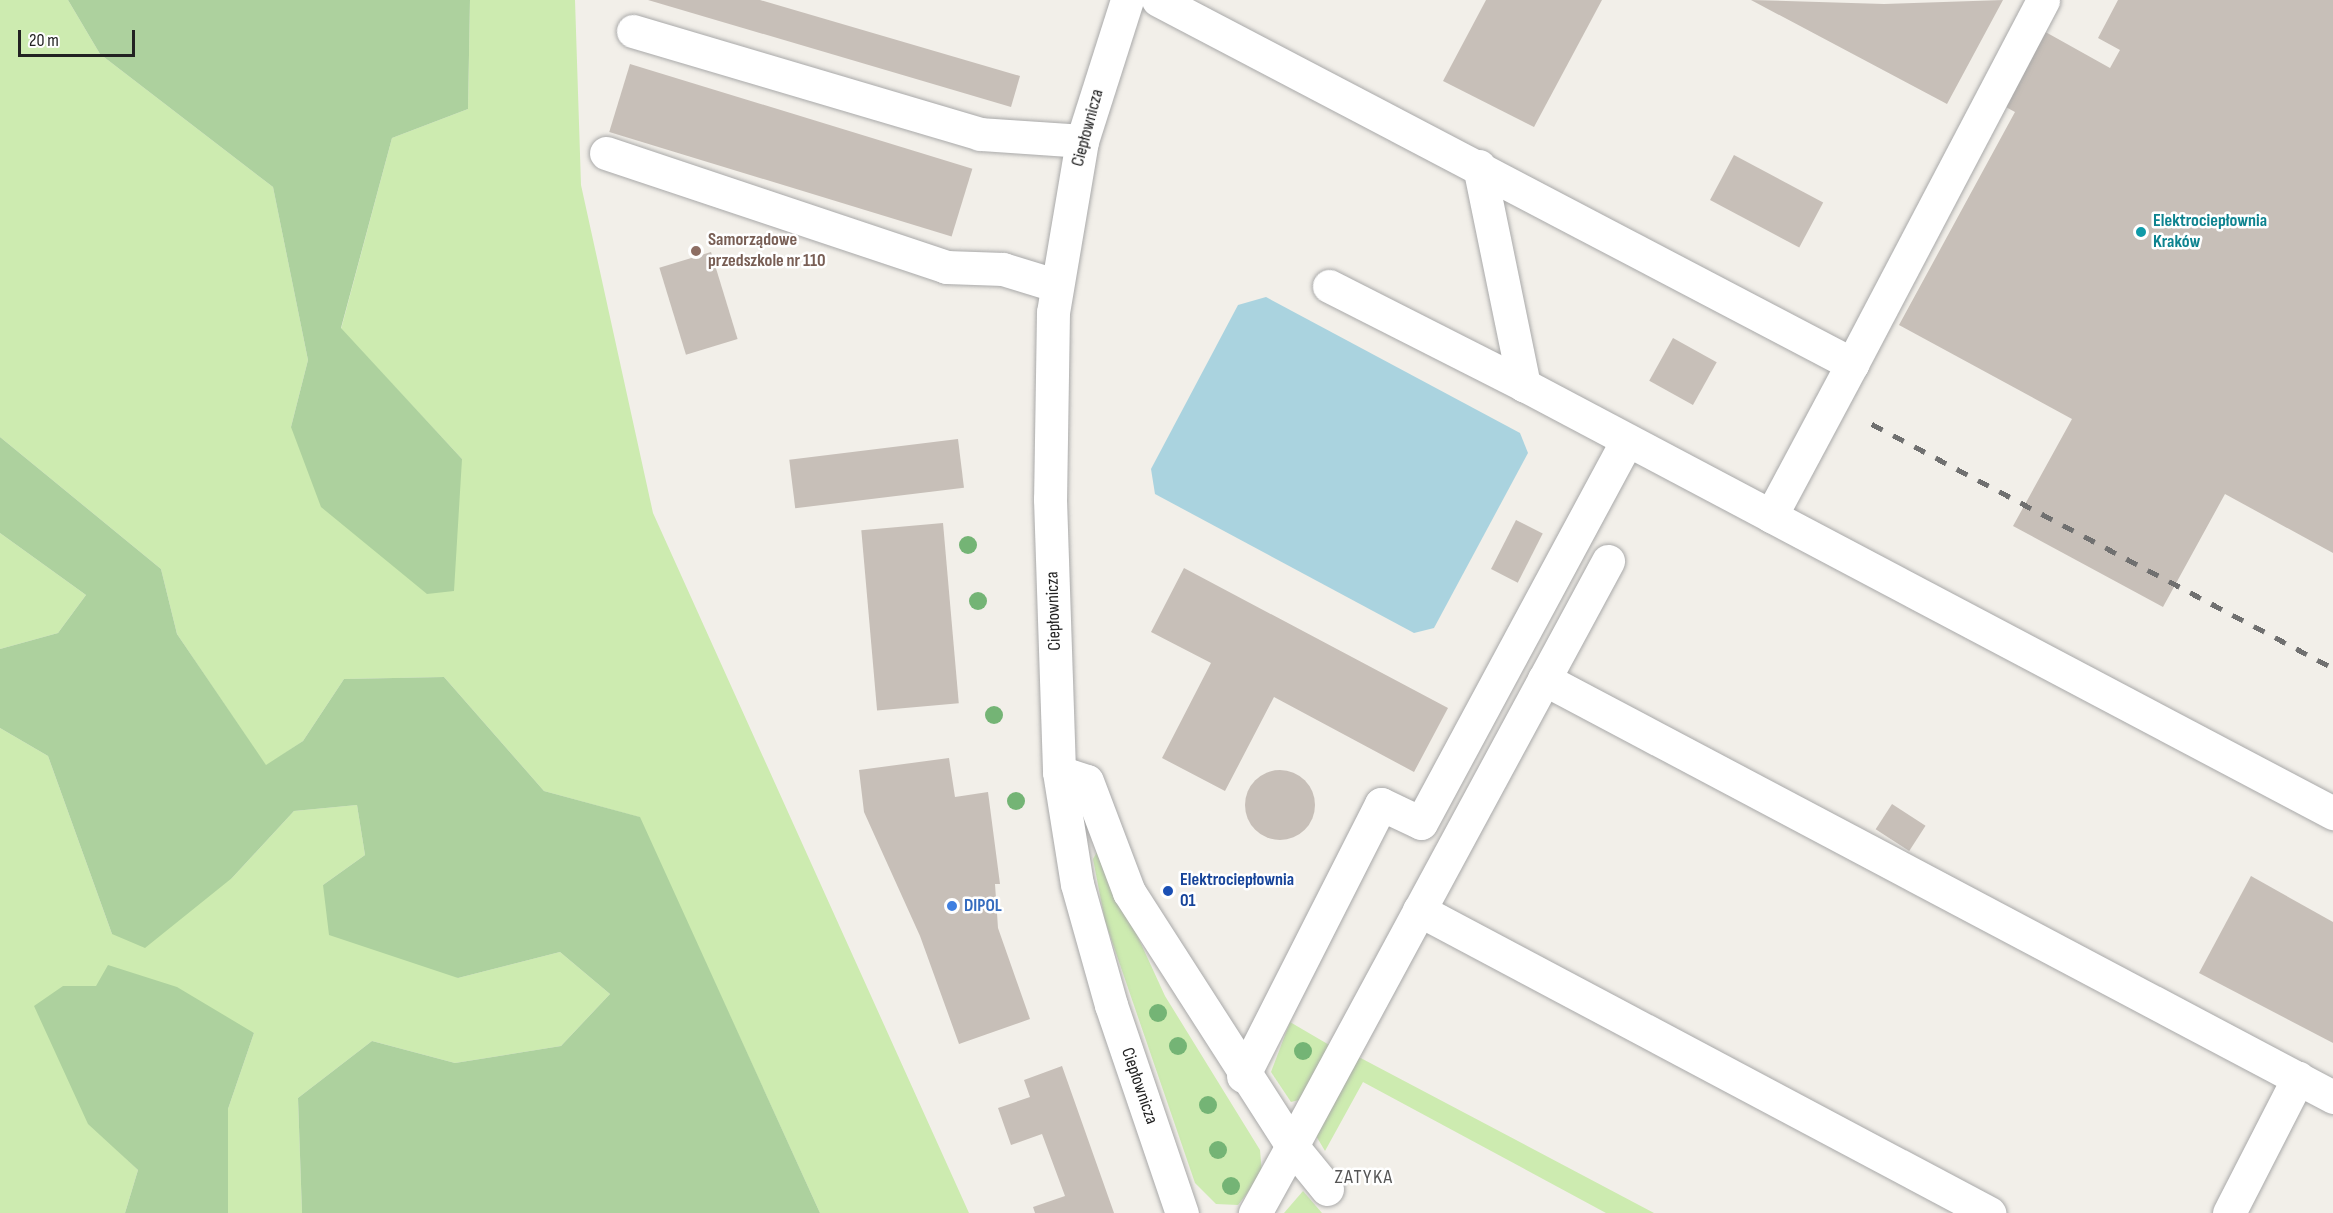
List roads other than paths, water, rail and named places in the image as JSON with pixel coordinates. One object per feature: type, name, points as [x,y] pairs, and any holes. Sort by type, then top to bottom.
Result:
[{"type":"street","name":"Ciepłownicza","points":[[1127,0],[1082,141],[1055,285],[1050,499],[1059,771],[1084,906],[1182,1213]]},
{"type":"street","points":[[1158,0],[1479,166],[1852,364]]},
{"type":"street","points":[[1771,516],[2043,0]]},
{"type":"street","points":[[633,31],[980,134],[1082,141]]},
{"type":"street","points":[[606,153],[946,267],[1003,269],[1055,285]]},
{"type":"street","points":[[1479,166],[1524,385]]},
{"type":"street","points":[[1329,286],[1524,385],[2333,813]]},
{"type":"street","points":[[1243,1076],[1381,804],[1421,823],[1628,441]]},
{"type":"street","points":[[1255,1213],[1608,561]]},
{"type":"street","points":[[1544,679],[2333,1097]]},
{"type":"street","points":[[1059,771],[1087,781],[1129,892],[1243,1076],[1292,1146],[1327,1189]]},
{"type":"street","points":[[1419,910],[1989,1213]]},
{"type":"street","points":[[2229,1213],[2298,1078]]},
{"type":"water","points":[[1266,297],[1520,433],[1528,453],[1434,628],[1414,633],[1155,494],[1151,469],[1238,305]]},
{"type":"railway","points":[[1872,424],[2333,668]]},
{"type":"place","name":"Elektrociepłownia Kraków","points":[[2141,232]]},
{"type":"place","name":"Samorządowe przedszkole nr 110","points":[[696,251]]},
{"type":"place","name":"Elektrociepłownia 01","points":[[1168,891]]},
{"type":"place","name":"DIPOL","points":[[952,906]]},
{"type":"district","name":"ZATYKA","points":[[1364,1177]]}]
